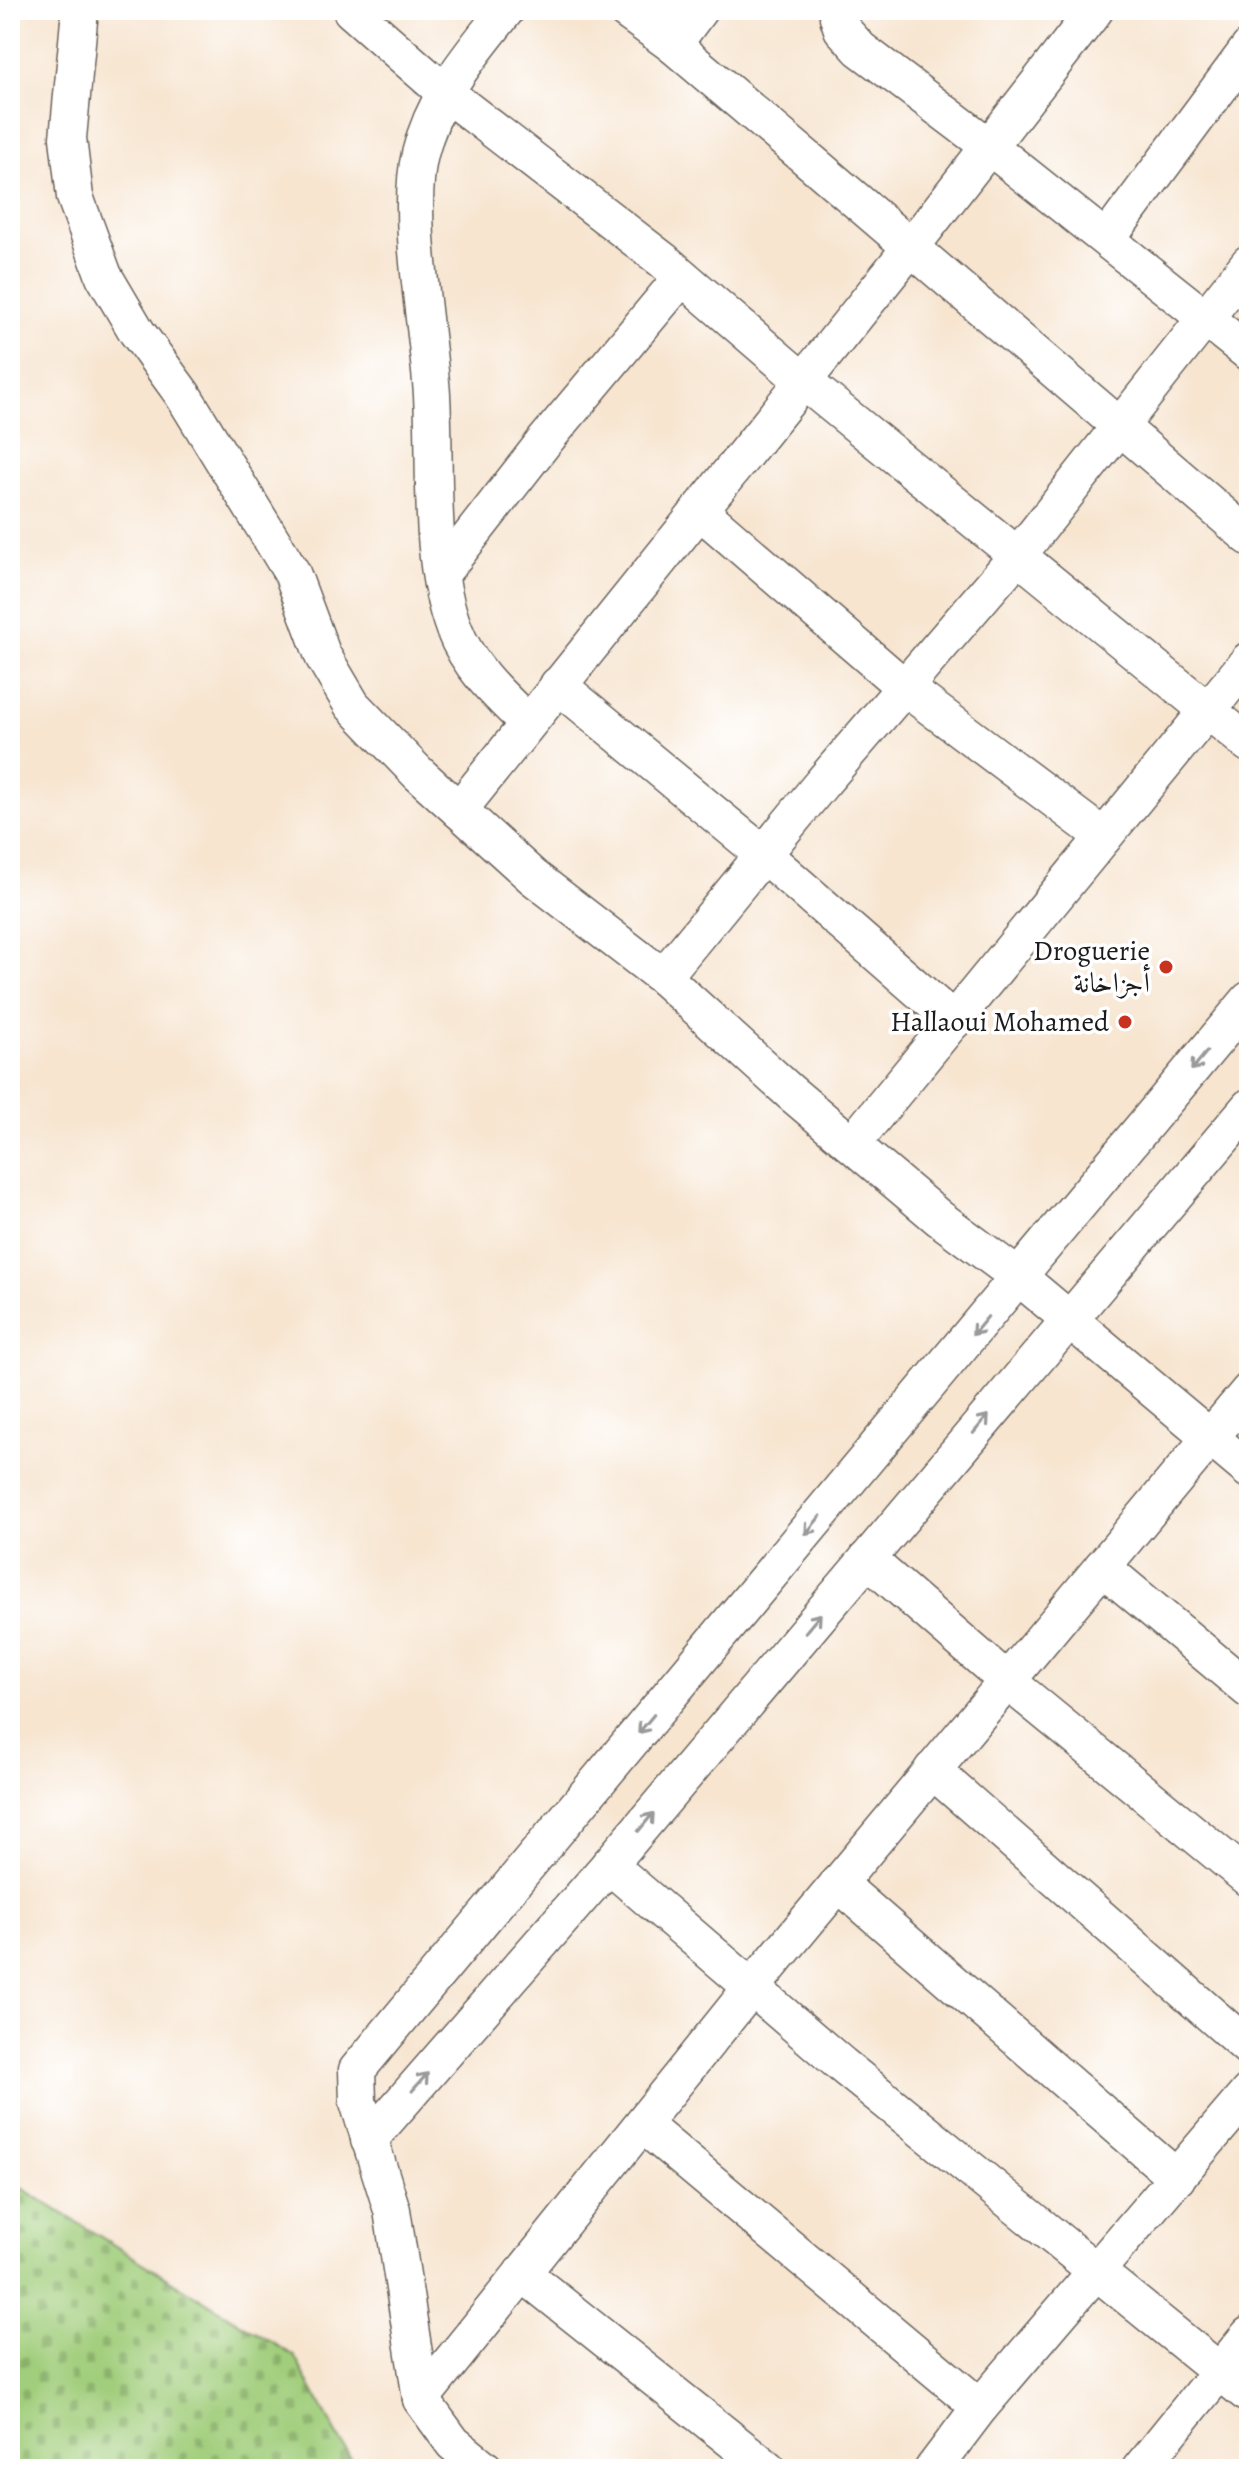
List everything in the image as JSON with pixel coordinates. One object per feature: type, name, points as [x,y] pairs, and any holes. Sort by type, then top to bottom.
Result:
[{"type":"street","points":[[80,10],[68,138],[75,197],[104,276],[137,332],[183,395],[292,573],[335,680],[376,730],[533,877],[663,977],[939,1218],[1020,1278],[1249,1470]]},
{"type":"street","points":[[351,10],[443,91],[682,277],[802,380],[1210,709],[1249,744]]},
{"type":"street","points":[[506,10],[443,91],[418,157],[416,210],[432,395],[441,574],[448,611],[464,653],[528,723]]},
{"type":"street","points":[[625,10],[673,45],[1249,537]]},
{"type":"street","points":[[673,45],[699,10]]},
{"type":"street","points":[[840,10],[838,17],[842,29],[860,49],[990,147],[1249,353]]},
{"type":"street","points":[[459,810],[911,247],[1095,10]]},
{"type":"street","points":[[1107,239],[1249,48]]},
{"type":"street","points":[[663,977],[763,854],[1019,554],[1249,263]]},
{"type":"street","points":[[441,574],[544,442],[682,277]]},
{"type":"street","points":[[699,510],[904,687],[1104,837]]},
{"type":"street","points":[[852,1144],[1249,660]]},
{"type":"street","points":[[558,685],[763,854],[954,1021]]},
{"type":"street","points":[[485,2469],[453,2443],[421,2399],[411,2315],[390,2200],[358,2102],[357,2070],[1249,1000]]},
{"type":"street","points":[[369,2140],[609,1865],[1249,1107]]},
{"type":"street","points":[[421,2399],[752,1987],[1249,1391]]},
{"type":"street","points":[[867,1559],[1006,1680],[1249,1879]]},
{"type":"street","points":[[1102,1567],[1249,1690]]},
{"type":"street","points":[[932,1770],[1249,2048]]},
{"type":"street","points":[[609,1865],[752,1987],[1249,2395]]},
{"type":"street","points":[[838,1883],[1177,2178]]},
{"type":"street","points":[[933,2469],[980,2407],[1098,2273],[1249,2092]]},
{"type":"street","points":[[643,2125],[980,2407]]},
{"type":"street","points":[[522,2273],[768,2469]]},
{"type":"street","points":[[1140,2469],[1249,2335]]},
{"type":"green space","points":[[10,2181],[294,2356],[356,2469],[10,2469]]},
{"type":"place","name":"Droguerie أجزاخانة","points":[[1166,967]]},
{"type":"place","name":"Hallaoui Mohamed","points":[[1125,1022]]}]
